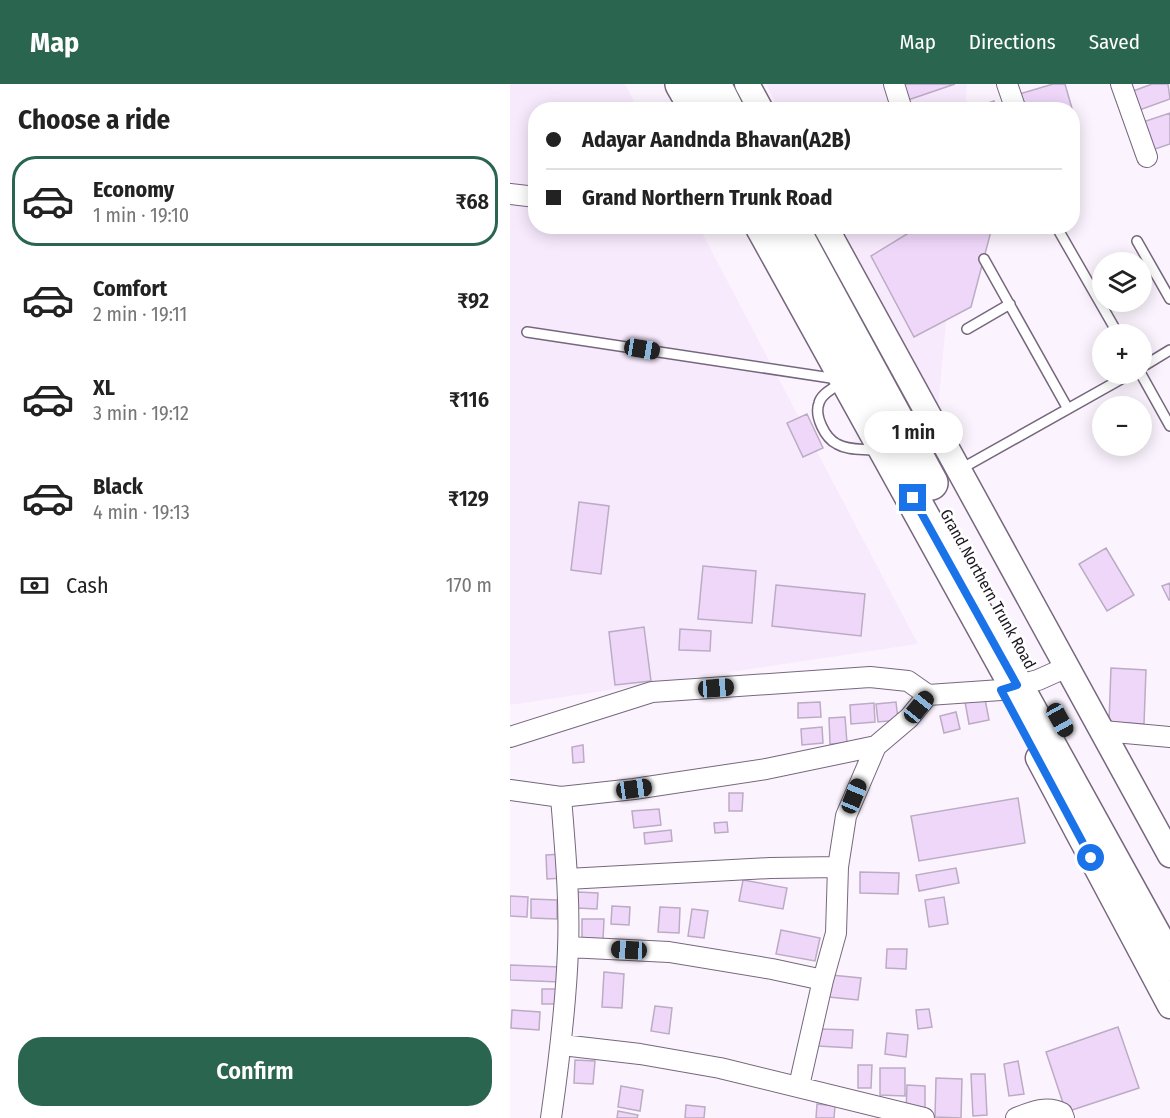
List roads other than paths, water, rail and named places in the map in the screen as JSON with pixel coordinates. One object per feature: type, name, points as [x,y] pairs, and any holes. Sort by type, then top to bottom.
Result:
[{"type":"highway","points":[[682,84],[692,102]]},
{"type":"highway","points":[[714,84],[724,102]]},
{"type":"highway","name":"Grand Northern Trunk Road","points":[[754,234],[1019,685],[1170,964]]},
{"type":"highway","name":"Grand Northern Trunk Road","points":[[795,234],[1019,685],[1170,919]]},
{"type":"street","points":[[668,84],[678,102]]},
{"type":"street","points":[[747,84],[757,102]]},
{"type":"street","points":[[894,84],[900,102]]},
{"type":"street","points":[[1007,84],[1013,102]]},
{"type":"street","points":[[1121,84],[1147,157]]},
{"type":"street","points":[[510,194],[528,196]]},
{"type":"street","points":[[754,234],[871,450],[1019,685],[1170,1006]]},
{"type":"street","points":[[829,234],[1170,855]]},
{"type":"street","points":[[510,737],[652,692],[870,677],[908,681],[928,695],[1019,685],[1067,667]]},
{"type":"street","points":[[799,1086],[836,933],[838,867],[846,816],[876,746],[909,718],[928,695]]},
{"type":"street","points":[[1103,731],[1170,736]]},
{"type":"street","points":[[510,790],[561,797],[634,789],[766,769],[876,746]]},
{"type":"street","points":[[551,1118],[562,1045],[568,947],[567,879],[561,797]]},
{"type":"street","points":[[567,879],[770,868],[838,867]]},
{"type":"street","points":[[568,947],[669,952],[823,980]]},
{"type":"street","points":[[562,1045],[652,1056],[720,1068],[924,1118]]},
{"type":"street","points":[[1016,1118],[1037,1110],[1055,1109],[1062,1113],[1064,1118]]},
{"type":"lane","points":[[1061,234],[1112,324]]},
{"type":"lane","points":[[1137,241],[1170,300]]},
{"type":"lane","points":[[984,259],[1068,409]]},
{"type":"lane","points":[[967,329],[1010,304]]},
{"type":"lane","points":[[527,332],[833,382]]},
{"type":"lane","points":[[1152,361],[1170,350]]},
{"type":"lane","points":[[959,470],[1112,384]]},
{"type":"lane","points":[[1147,384],[1170,426]]}]
